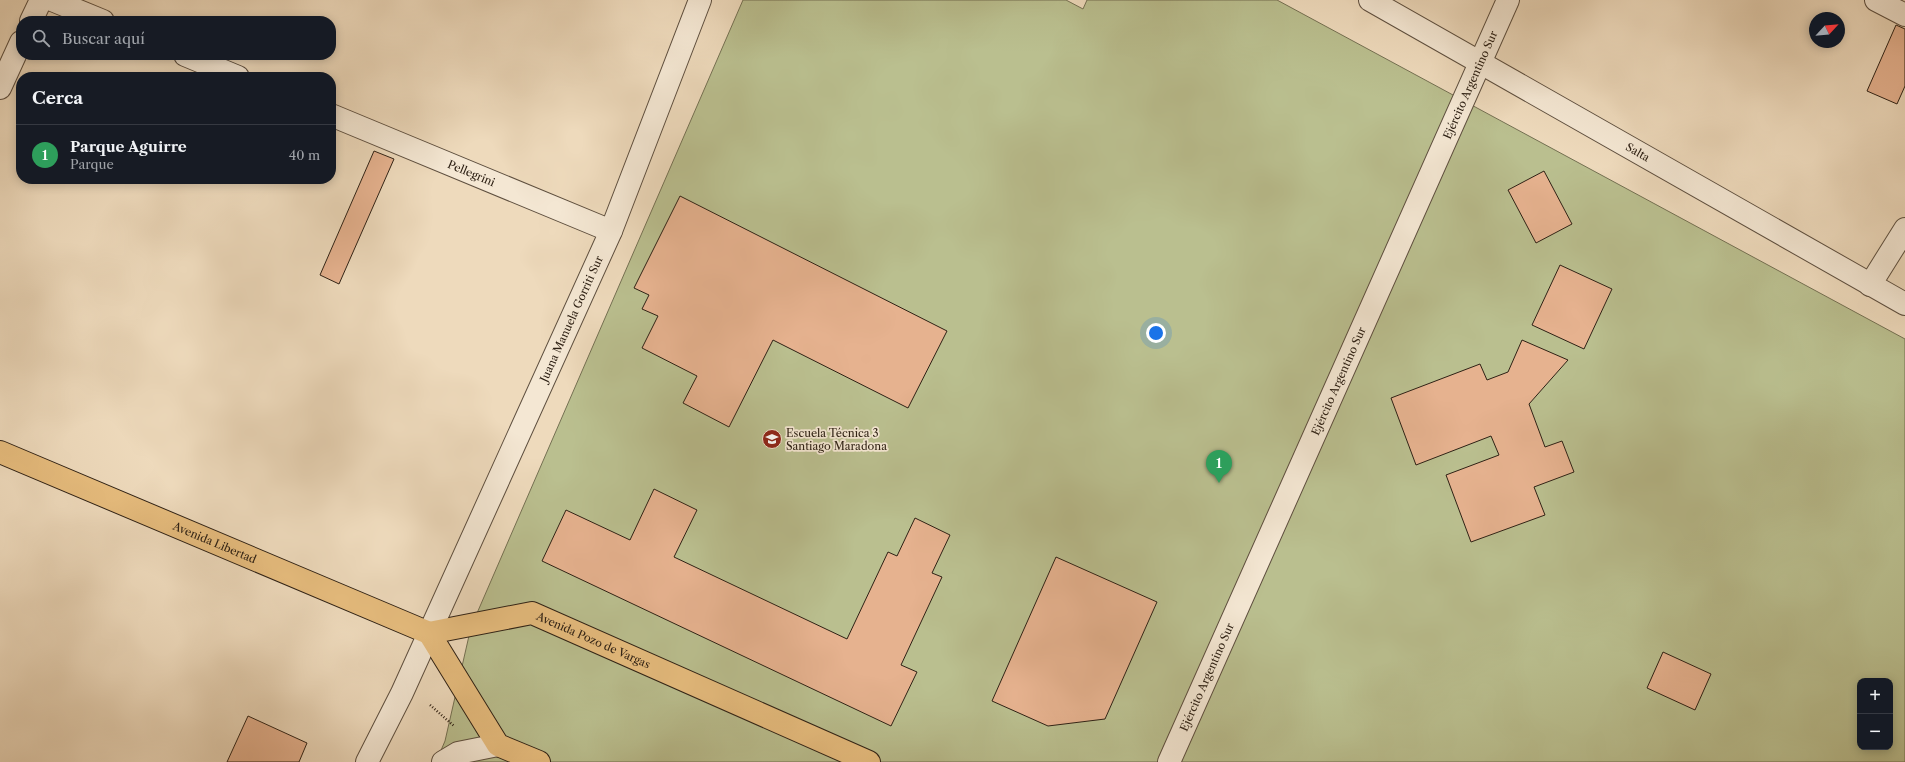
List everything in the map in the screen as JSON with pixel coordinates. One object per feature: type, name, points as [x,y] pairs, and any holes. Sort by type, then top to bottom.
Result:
[{"type":"main road","name":"Avenida Libertad","points":[[0,452],[429,633]]},
{"type":"main road","name":"Avenida Pozo de Vargas","points":[[429,633],[532,613],[869,762]]},
{"type":"main road","points":[[429,633],[498,745],[540,762]]},
{"type":"street","points":[[33,16],[41,0]]},
{"type":"street","points":[[52,0],[91,16]]},
{"type":"street","name":"Juana Manuela Gorriti Sur","points":[[368,762],[402,693],[611,231],[700,0]]},
{"type":"street","name":"Salta","points":[[1370,0],[1480,64],[1905,304]]},
{"type":"street","name":"Ejército Argentino Sur","points":[[1169,762],[1508,0]]},
{"type":"street","points":[[1876,0],[1905,15]]},
{"type":"street","points":[[0,88],[16,53]]},
{"type":"street","points":[[197,60],[226,72]]},
{"type":"street","name":"Pellegrini","points":[[336,117],[611,231]]},
{"type":"street","points":[[1870,285],[1905,229]]},
{"type":"street","points":[[443,762],[458,753],[498,745]]},
{"type":"green space","points":[[743,0],[1066,0],[1083,9],[1087,0],[1277,0],[1905,339],[1905,762],[436,762],[445,741],[471,627]]},
{"type":"building","points":[[1896,25],[1905,29],[1905,86],[1897,104],[1867,91]]},
{"type":"building","points":[[374,151],[394,159],[339,284],[320,275]]},
{"type":"building","points":[[1544,171],[1572,224],[1536,243],[1508,190]]},
{"type":"building","points":[[680,196],[947,331],[908,408],[773,340],[729,427],[683,403],[697,376],[642,348],[658,316],[642,309],[649,295],[634,288]]},
{"type":"building","points":[[1560,265],[1612,289],[1584,349],[1532,325]]},
{"type":"building","points":[[1522,340],[1568,360],[1529,404],[1545,447],[1562,441],[1574,472],[1534,487],[1545,515],[1471,542],[1446,475],[1499,455],[1491,436],[1416,465],[1391,398],[1480,364],[1487,380],[1508,372]]},
{"type":"building","points":[[654,489],[697,510],[674,557],[847,639],[888,552],[897,556],[915,518],[950,535],[932,573],[942,577],[901,665],[917,672],[891,726],[542,561],[566,510],[630,540]]},
{"type":"building","points":[[1056,557],[1157,602],[1105,719],[1048,726],[992,701]]},
{"type":"building","points":[[1663,652],[1711,674],[1695,710],[1647,688]]},
{"type":"building","points":[[248,716],[307,743],[299,762],[227,762]]},
{"type":"place","name":"Escuela Técnica 3 Santiago Maradona","points":[[772,439]]},
{"type":"place","name":"Parque Aguirre","points":[[1219,483]]}]
